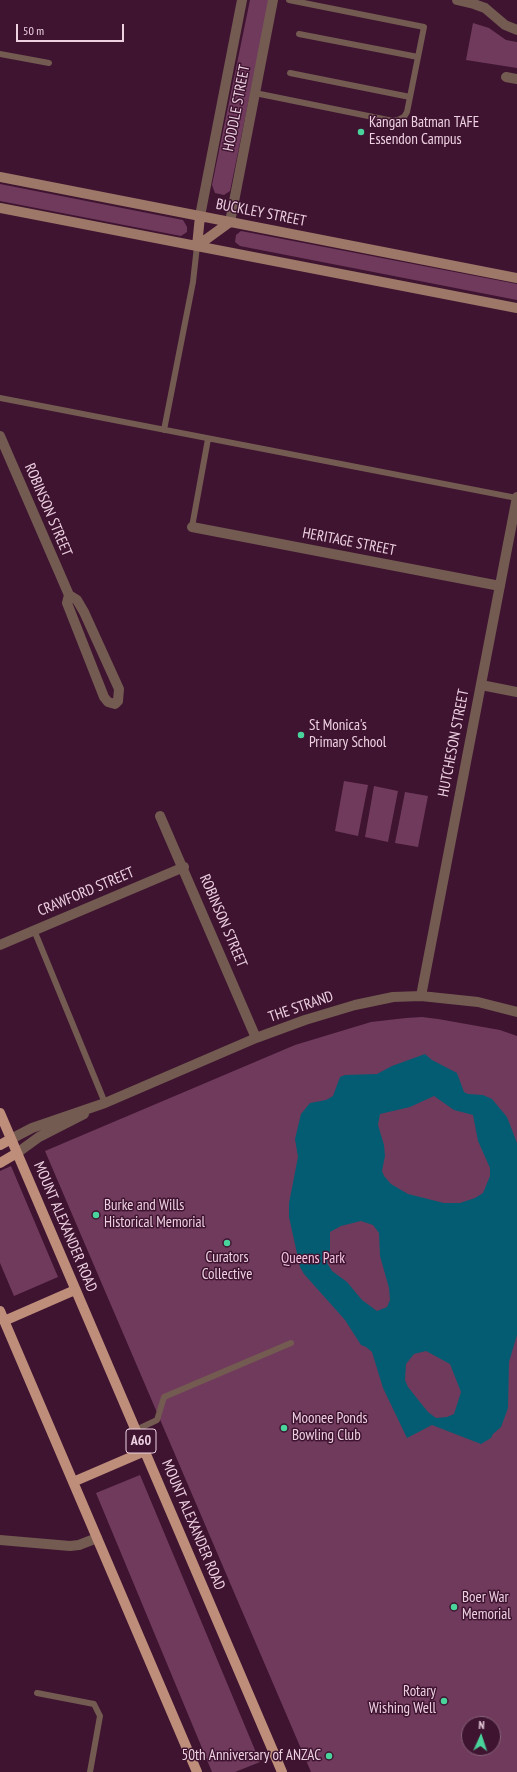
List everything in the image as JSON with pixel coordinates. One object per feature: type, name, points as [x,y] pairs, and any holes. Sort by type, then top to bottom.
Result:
[{"type":"main road","name":"BUCKLEY STREET","points":[[0,177],[517,278]]},
{"type":"main road","points":[[0,208],[517,308]]},
{"type":"main road","points":[[197,246],[200,216]]},
{"type":"main road","points":[[197,246],[230,222]]},
{"type":"main road","name":"MOUNT ALEXANDER ROAD","points":[[0,1112],[280,1771]]},
{"type":"main road","points":[[0,1145],[11,1138]]},
{"type":"main road","points":[[0,1162],[17,1153]]},
{"type":"main road","points":[[75,1290],[2,1316],[197,1772]]},
{"type":"main road","points":[[73,1482],[145,1451]]},
{"type":"street","name":"HODDLE STREET","points":[[200,216],[242,0]]},
{"type":"street","name":"HODDLE STREET","points":[[230,222],[273,0]]},
{"type":"street","points":[[457,0],[485,8],[505,25],[517,30]]},
{"type":"street","points":[[506,77],[517,79]]},
{"type":"street","name":"ROBINSON STREET","points":[[1,443],[69,595],[77,600],[84,612],[119,689],[118,701],[115,704],[108,702],[104,698],[67,603],[69,595]]},
{"type":"street","name":"HUTCHESON STREET","points":[[421,996],[517,497]]},
{"type":"street","name":"HERITAGE STREET","points":[[192,528],[500,586]]},
{"type":"street","points":[[481,685],[517,692]]},
{"type":"street","name":"ROBINSON STREET","points":[[160,816],[184,867],[256,1038]]},
{"type":"street","name":"CRAWFORD STREET","points":[[0,945],[184,867]]},
{"type":"street","name":"THE STRAND","points":[[17,1153],[39,1137],[105,1103],[256,1038],[355,1004],[386,998],[421,996],[478,1002],[517,1012]]},
{"type":"street","name":"THE STRAND","points":[[11,1138],[60,1118],[105,1103]]},
{"type":"street","points":[[0,1540],[70,1546],[79,1545],[97,1538]]},
{"type":"lane","points":[[255,92],[393,121],[404,117],[407,112],[424,27],[289,0]]},
{"type":"lane","points":[[299,34],[418,57]]},
{"type":"lane","points":[[0,54],[49,63]]},
{"type":"lane","points":[[290,73],[410,97]]},
{"type":"lane","points":[[164,430],[193,282],[197,246]]},
{"type":"lane","points":[[0,398],[517,497]]},
{"type":"lane","points":[[192,528],[208,439]]},
{"type":"lane","points":[[34,930],[105,1103]]},
{"type":"lane","points":[[136,1430],[157,1420],[164,1397],[292,1343]]},
{"type":"lane","points":[[37,1693],[94,1704],[100,1716],[90,1772]]},
{"type":"green space","points":[[250,0],[269,0],[269,2],[230,191],[224,195],[215,193],[212,185]]},
{"type":"green space","points":[[473,23],[489,28],[506,40],[517,42],[517,68],[466,60]]},
{"type":"green space","points":[[0,184],[183,220],[187,227],[187,232],[181,236],[0,201]]},
{"type":"green space","points":[[241,231],[517,284],[517,300],[240,246],[235,242],[236,235]]},
{"type":"green space","points":[[344,781],[368,785],[358,836],[335,831]]},
{"type":"green space","points":[[374,786],[398,791],[388,842],[365,837]]},
{"type":"green space","points":[[405,792],[428,796],[418,847],[395,843]]},
{"type":"green space","name":"Queens Park","points":[[422,1017],[500,1030],[517,1036],[517,1772],[311,1772],[45,1151],[295,1045],[371,1022]]},
{"type":"green space","points":[[11,1166],[58,1277],[14,1296],[0,1263],[0,1171]]},
{"type":"green space","points":[[140,1475],[260,1762],[235,1772],[212,1772],[96,1493]]},
{"type":"water","points":[[425,1054],[432,1060],[457,1073],[464,1092],[468,1094],[483,1095],[492,1099],[507,1117],[517,1143],[517,1335],[509,1362],[508,1408],[501,1427],[493,1434],[491,1438],[481,1444],[432,1425],[407,1438],[383,1388],[372,1352],[361,1345],[345,1320],[304,1274],[300,1267],[289,1217],[289,1203],[298,1157],[295,1139],[301,1114],[310,1103],[326,1100],[333,1096],[340,1077],[345,1075],[377,1074],[392,1066]],"holes":[[[434,1096],[454,1110],[473,1115],[478,1141],[490,1168],[490,1176],[483,1193],[475,1198],[460,1203],[444,1203],[408,1194],[391,1184],[384,1176],[382,1171],[385,1156],[384,1145],[378,1125],[380,1114],[410,1107]],[[361,1221],[373,1225],[379,1233],[380,1256],[389,1288],[390,1300],[387,1307],[377,1311],[362,1300],[347,1282],[332,1271],[327,1263],[330,1251],[330,1232],[341,1226]],[[426,1351],[450,1364],[461,1392],[454,1414],[447,1417],[436,1418],[428,1412],[408,1387],[405,1380],[406,1364],[414,1354]]]},
{"type":"place","name":"Kangan Batman TAFE Essendon Campus","points":[[361,132]]},
{"type":"place","name":"St Monica's Primary School","points":[[301,735]]},
{"type":"place","name":"Burke and Wills Historical Memorial","points":[[96,1215]]},
{"type":"place","name":"Curators Collective","points":[[227,1243]]},
{"type":"place","name":"Moonee Ponds Bowling Club","points":[[284,1428]]},
{"type":"place","name":"Boer War Memorial","points":[[454,1607]]},
{"type":"place","name":"Rotary Wishing Well","points":[[444,1701]]},
{"type":"place","name":"50th Anniversary of ANZAC","points":[[329,1756]]}]
